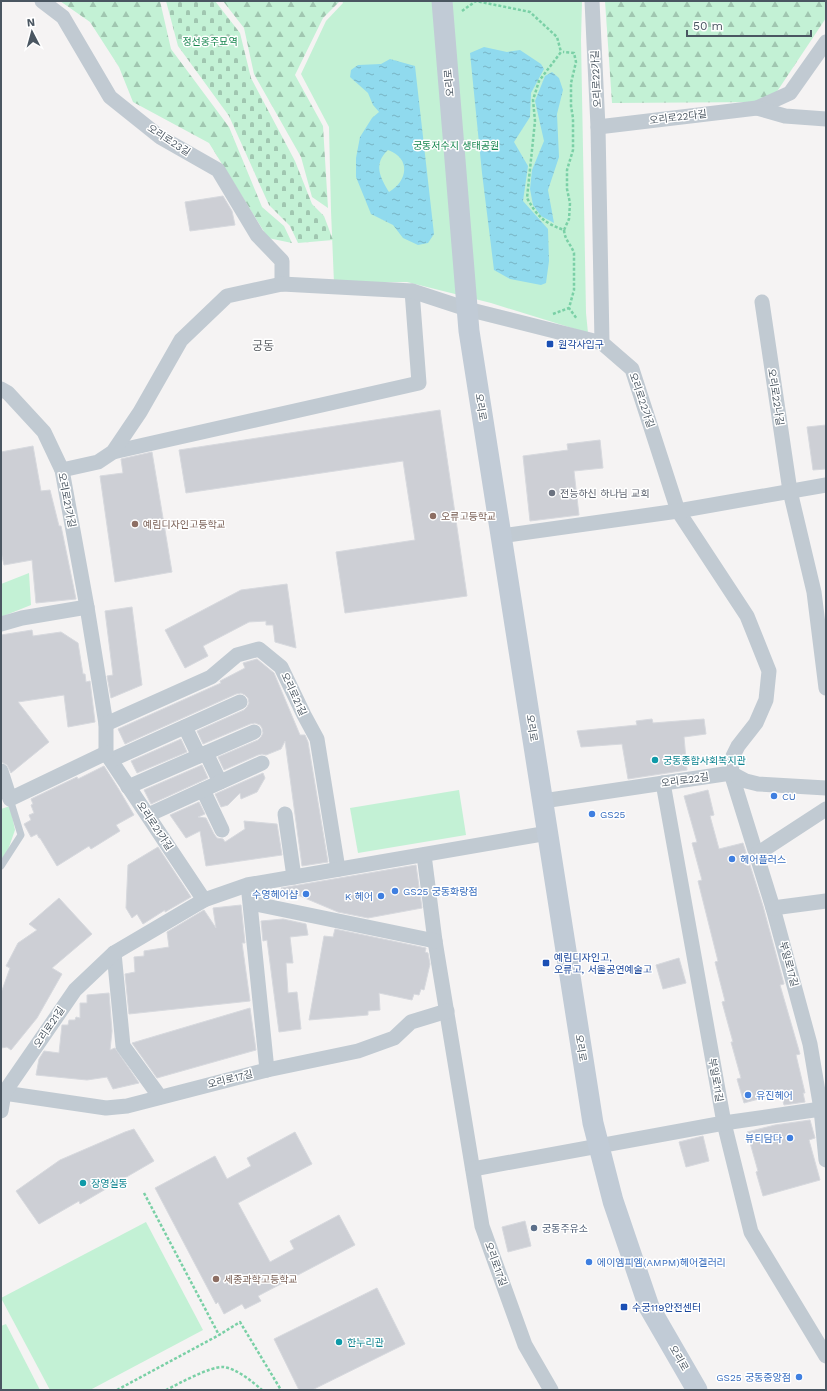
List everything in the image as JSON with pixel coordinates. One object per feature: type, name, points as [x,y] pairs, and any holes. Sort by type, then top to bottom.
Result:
[{"type":"main road","name":"오리로","points":[[442,1],[469,331],[593,1123],[613,1201],[649,1307],[697,1390]]},
{"type":"street","name":"오리로23길","points":[[42,1],[63,17],[110,97],[160,137],[218,170],[257,236],[282,261],[282,284]]},
{"type":"street","name":"오리로22가길","points":[[592,1],[598,127],[602,343],[632,369],[678,511],[747,616],[769,671],[766,700],[756,723],[738,746],[733,756],[731,774]]},
{"type":"street","name":"오리로22다길","points":[[598,127],[757,108],[790,93],[826,42]]},
{"type":"street","name":"오리로22다길","points":[[757,108],[784,116],[826,119]]},
{"type":"street","points":[[113,452],[140,412],[182,340],[227,296],[282,284],[412,291],[467,309],[602,343]]},
{"type":"street","points":[[62,470],[98,462],[113,452],[420,383],[412,291]]},
{"type":"street","name":"오리로22나길","points":[[762,302],[790,491],[820,592],[826,688]]},
{"type":"street","name":"오리로21가길","points":[[1,388],[8,393],[44,432],[62,470],[87,607],[106,724],[108,756],[204,900]]},
{"type":"street","points":[[501,536],[678,511],[826,485]]},
{"type":"street","points":[[1,624],[22,618],[87,607]]},
{"type":"street","name":"오리로21길","points":[[106,724],[211,677],[237,655],[259,649],[281,667],[316,739],[338,869]]},
{"type":"street","points":[[1,771],[6,800],[108,756],[185,727],[240,702]]},
{"type":"street","points":[[185,727],[220,782]]},
{"type":"street","points":[[128,787],[254,732]]},
{"type":"street","points":[[148,815],[262,763]]},
{"type":"street","points":[[731,774],[746,781],[758,784],[826,788]]},
{"type":"street","name":"오리로22길","points":[[543,801],[731,774]]},
{"type":"street","name":"부일로17길","points":[[731,774],[773,908],[810,1044],[821,1109],[826,1160]]},
{"type":"street","name":"부일로11길","points":[[663,784],[724,1123],[751,1232],[826,1356]]},
{"type":"street","points":[[203,790],[222,830]]},
{"type":"street","points":[[757,854],[826,809]]},
{"type":"street","points":[[285,814],[294,877]]},
{"type":"street","name":"오리로21길","points":[[1,1112],[3,1092],[75,990],[114,953],[204,900],[247,885],[548,833]]},
{"type":"street","name":"오리로17길","points":[[424,855],[435,940],[482,1226],[525,1346],[551,1390]]},
{"type":"street","points":[[247,885],[251,903],[267,1070]]},
{"type":"street","points":[[773,908],[826,901]]},
{"type":"street","points":[[251,903],[435,940]]},
{"type":"street","points":[[114,953],[123,1046],[160,1097]]},
{"type":"street","name":"오리로17길","points":[[3,1092],[106,1108],[127,1106],[267,1070],[358,1050],[394,1038],[411,1022],[447,1011]]},
{"type":"street","points":[[473,1169],[724,1123],[821,1109],[826,1093]]},
{"type":"lane","points":[[1,866],[21,835],[6,800]]},
{"type":"path","points":[[444,24],[476,1],[530,12],[557,37],[561,52],[540,81],[533,100],[535,121],[527,198],[532,208],[548,224],[564,230]]},
{"type":"path","points":[[563,52],[574,53],[576,62],[571,83],[573,150],[567,170],[567,188],[570,203],[569,219],[564,230],[565,240],[574,253],[574,290],[570,308],[575,318],[581,322]]},
{"type":"path","points":[[144,1193],[220,1335]]},
{"type":"path","points":[[118,1390],[220,1335],[240,1322],[281,1390]]},
{"type":"path","points":[[166,1390],[215,1368],[224,1367],[248,1377],[262,1390]]},
{"type":"green space","points":[[60,1],[160,1],[171,49],[229,127],[262,207],[284,226],[292,243],[268,238],[209,143],[133,102],[119,67],[90,22]]},
{"type":"green space","name":"정선옹주묘역","points":[[166,1],[215,1],[240,33],[251,78],[295,161],[312,204],[324,216],[333,240],[298,243],[290,226],[269,205],[229,116],[178,46]]},
{"type":"green space","points":[[223,1],[340,1],[323,18],[295,75],[323,126],[328,208],[312,197],[301,157],[254,74],[244,28]]},
{"type":"green space","name":"궁동저수지 생태공원","points":[[342,1],[582,1],[581,40],[586,313],[588,333],[491,303],[407,282],[334,283],[329,127],[301,74],[326,21],[343,3]]},
{"type":"green space","points":[[605,1],[826,1],[826,18],[770,102],[612,103]]},
{"type":"green space","points":[[29,573],[31,605],[1,617],[1,584]]},
{"type":"green space","points":[[459,790],[466,835],[358,853],[350,808]]},
{"type":"green space","points":[[10,806],[15,830],[8,850],[1,860],[1,809]]},
{"type":"green space","points":[[146,1222],[203,1330],[90,1390],[50,1390],[1,1298]]},
{"type":"green space","points":[[6,1324],[40,1390],[1,1390],[1,1326]]},
{"type":"water","points":[[484,47],[507,52],[520,50],[541,64],[544,69],[531,93],[530,117],[514,142],[528,166],[523,201],[548,229],[549,261],[546,283],[541,285],[510,279],[494,270],[482,173],[470,53]]},
{"type":"water","points":[[390,59],[415,66],[434,234],[428,243],[418,245],[403,238],[393,225],[371,214],[356,177],[356,158],[360,137],[372,118],[379,112],[380,113],[373,105],[368,93],[350,77],[351,70],[358,65],[381,64]],"holes":[[[388,150],[401,158],[404,170],[400,182],[389,192],[381,176],[379,165],[383,155]]]},
{"type":"water","points":[[552,72],[559,78],[563,90],[557,114],[559,157],[548,190],[554,223],[541,216],[533,205],[530,189],[532,170],[544,141],[535,101],[545,76]]},
{"type":"building","points":[[223,196],[232,211],[235,225],[190,231],[185,202]]},
{"type":"building","name":"오류고등학교","points":[[440,410],[467,596],[345,613],[336,552],[415,540],[403,461],[186,493],[179,450]]},
{"type":"building","points":[[826,425],[826,469],[813,470],[807,427]]},
{"type":"building","name":"전능하신 하나님 교회","points":[[600,440],[603,468],[574,471],[579,515],[530,521],[523,456],[568,450],[567,444]]},
{"type":"building","points":[[33,446],[41,491],[50,490],[59,526],[61,526],[76,599],[36,603],[32,560],[4,565],[1,552],[1,452]]},
{"type":"building","name":"예림디자인고등학교","points":[[152,452],[172,572],[115,582],[100,476],[123,473],[121,459]]},
{"type":"building","points":[[287,584],[296,648],[275,642],[273,625],[266,625],[266,621],[249,622],[203,646],[208,656],[185,668],[165,630],[241,590]]},
{"type":"building","points":[[132,607],[142,685],[111,698],[107,676],[113,675],[105,611]]},
{"type":"building","points":[[32,630],[33,636],[61,632],[78,643],[83,674],[85,674],[86,682],[90,681],[95,722],[68,727],[64,695],[18,702],[49,742],[11,773],[7,765],[1,762],[1,635]]},
{"type":"building","points":[[257,659],[274,673],[300,735],[305,735],[308,742],[328,862],[302,866],[285,741],[281,749],[266,755],[258,755],[224,770],[218,757],[258,740],[263,733],[260,725],[255,723],[250,724],[203,744],[197,731],[244,710],[249,703],[248,698],[245,695],[241,693],[236,694],[125,744],[118,729],[221,683],[220,681],[245,668],[243,663]]},
{"type":"building","name":"궁동종합사회복지관","points":[[652,719],[653,723],[704,719],[706,734],[684,737],[687,770],[628,779],[622,744],[581,747],[577,731],[637,725],[636,721]]},
{"type":"building","points":[[181,739],[187,752],[137,773],[131,761]]},
{"type":"building","points":[[202,765],[208,778],[151,804],[144,790]]},
{"type":"building","points":[[104,766],[134,815],[116,825],[120,831],[91,849],[89,846],[57,866],[37,834],[31,837],[24,824],[31,820],[29,815],[34,813],[31,805],[33,804],[31,799]]},
{"type":"building","points":[[263,773],[265,778],[257,792],[241,799],[240,793],[228,805],[221,807],[215,794]]},
{"type":"building","points":[[708,790],[714,815],[710,816],[719,849],[743,843],[763,906],[784,984],[780,985],[800,1054],[796,1055],[805,1093],[803,1093],[805,1102],[784,1105],[781,1093],[744,1103],[737,1079],[741,1078],[722,1002],[725,1001],[715,962],[718,961],[698,881],[702,880],[692,843],[697,842],[684,796]]},
{"type":"building","points":[[199,802],[205,814],[198,817],[206,818],[217,838],[223,839],[225,842],[245,829],[244,821],[277,824],[282,855],[206,866],[200,831],[186,838],[170,815]]},
{"type":"building","points":[[158,847],[191,897],[165,912],[165,910],[143,924],[137,914],[132,918],[126,908],[128,865]]},
{"type":"building","points":[[416,865],[422,908],[368,918],[338,912],[281,888]]},
{"type":"building","points":[[59,898],[92,934],[52,968],[62,974],[37,1018],[11,1050],[7,1047],[1,1048],[1,993],[10,968],[6,966],[18,943],[37,930],[29,924]]},
{"type":"building","points":[[241,905],[245,943],[242,943],[250,1001],[129,1014],[125,974],[135,972],[134,957],[144,956],[144,951],[169,947],[167,932],[204,910],[216,928],[213,908]]},
{"type":"building","points":[[283,919],[306,924],[308,935],[290,937],[293,963],[286,963],[288,993],[297,992],[301,1029],[279,1032],[267,940],[263,941],[261,921]]},
{"type":"building","points":[[335,929],[426,948],[425,952],[428,953],[430,964],[424,990],[421,989],[419,995],[414,994],[412,1000],[379,993],[380,1010],[368,1011],[368,1015],[309,1020],[324,936],[333,937]]},
{"type":"building","points":[[679,958],[686,983],[663,989],[656,965]]},
{"type":"building","points":[[109,993],[112,1031],[110,1050],[115,1048],[139,1083],[113,1089],[107,1077],[87,1080],[36,1075],[39,1059],[44,1051],[59,1053],[62,1025],[68,1025],[69,1020],[75,1020],[76,1017],[80,1018],[80,1003],[87,1003],[87,995]]},
{"type":"building","points":[[250,1008],[256,1050],[157,1078],[132,1043]]},
{"type":"building","points":[[810,1120],[815,1138],[809,1140],[820,1180],[763,1196],[756,1172],[758,1171],[747,1132],[775,1125]]},
{"type":"building","name":"장영실동","points":[[134,1129],[154,1161],[80,1204],[79,1201],[39,1224],[16,1191],[60,1160]]},
{"type":"building","points":[[295,1132],[312,1164],[238,1203],[270,1262],[294,1249],[290,1241],[339,1215],[355,1245],[258,1296],[261,1301],[245,1309],[242,1304],[224,1314],[218,1302],[216,1304],[155,1188],[215,1156],[227,1179],[251,1166],[247,1158]]},
{"type":"building","points":[[703,1136],[709,1161],[686,1167],[679,1142]]},
{"type":"building","points":[[525,1221],[531,1246],[508,1252],[502,1227]]},
{"type":"building","name":"한누리관","points":[[377,1288],[405,1344],[312,1390],[299,1390],[274,1339]]},
{"type":"place","name":"원각사입구","points":[[550,344]]},
{"type":"place","name":"전능하신 하나님 교회","points":[[552,493]]},
{"type":"place","name":"오류고등학교","points":[[433,516]]},
{"type":"place","name":"예림디자인고등학교","points":[[135,524]]},
{"type":"place","name":"궁동종합사회복지관","points":[[655,760]]},
{"type":"place","name":"CU","points":[[774,796]]},
{"type":"place","name":"GS25","points":[[592,814]]},
{"type":"place","name":"헤어플러스","points":[[732,859]]},
{"type":"place","name":"GS25 궁동화랑점","points":[[395,891]]},
{"type":"place","name":"수영헤어샵","points":[[306,894]]},
{"type":"place","name":"K 헤어","points":[[381,896]]},
{"type":"place","name":"예림디자인고, 오류고, 서울공연예술고","points":[[546,963]]},
{"type":"place","name":"유진헤어","points":[[748,1095]]},
{"type":"place","name":"뷰티담다","points":[[790,1138]]},
{"type":"place","name":"장영실동","points":[[83,1183]]},
{"type":"place","name":"궁동주유소","points":[[534,1228]]},
{"type":"place","name":"에이엠피엠(AMPM)헤어겔러리","points":[[589,1262]]},
{"type":"place","name":"세종과학고등학교","points":[[216,1279]]},
{"type":"place","name":"수궁119안전센터","points":[[624,1307]]},
{"type":"place","name":"한누리관","points":[[339,1342]]},
{"type":"place","name":"GS25 궁동중앙점","points":[[799,1377]]},
{"type":"district","name":"궁동","points":[[263,346]]}]
